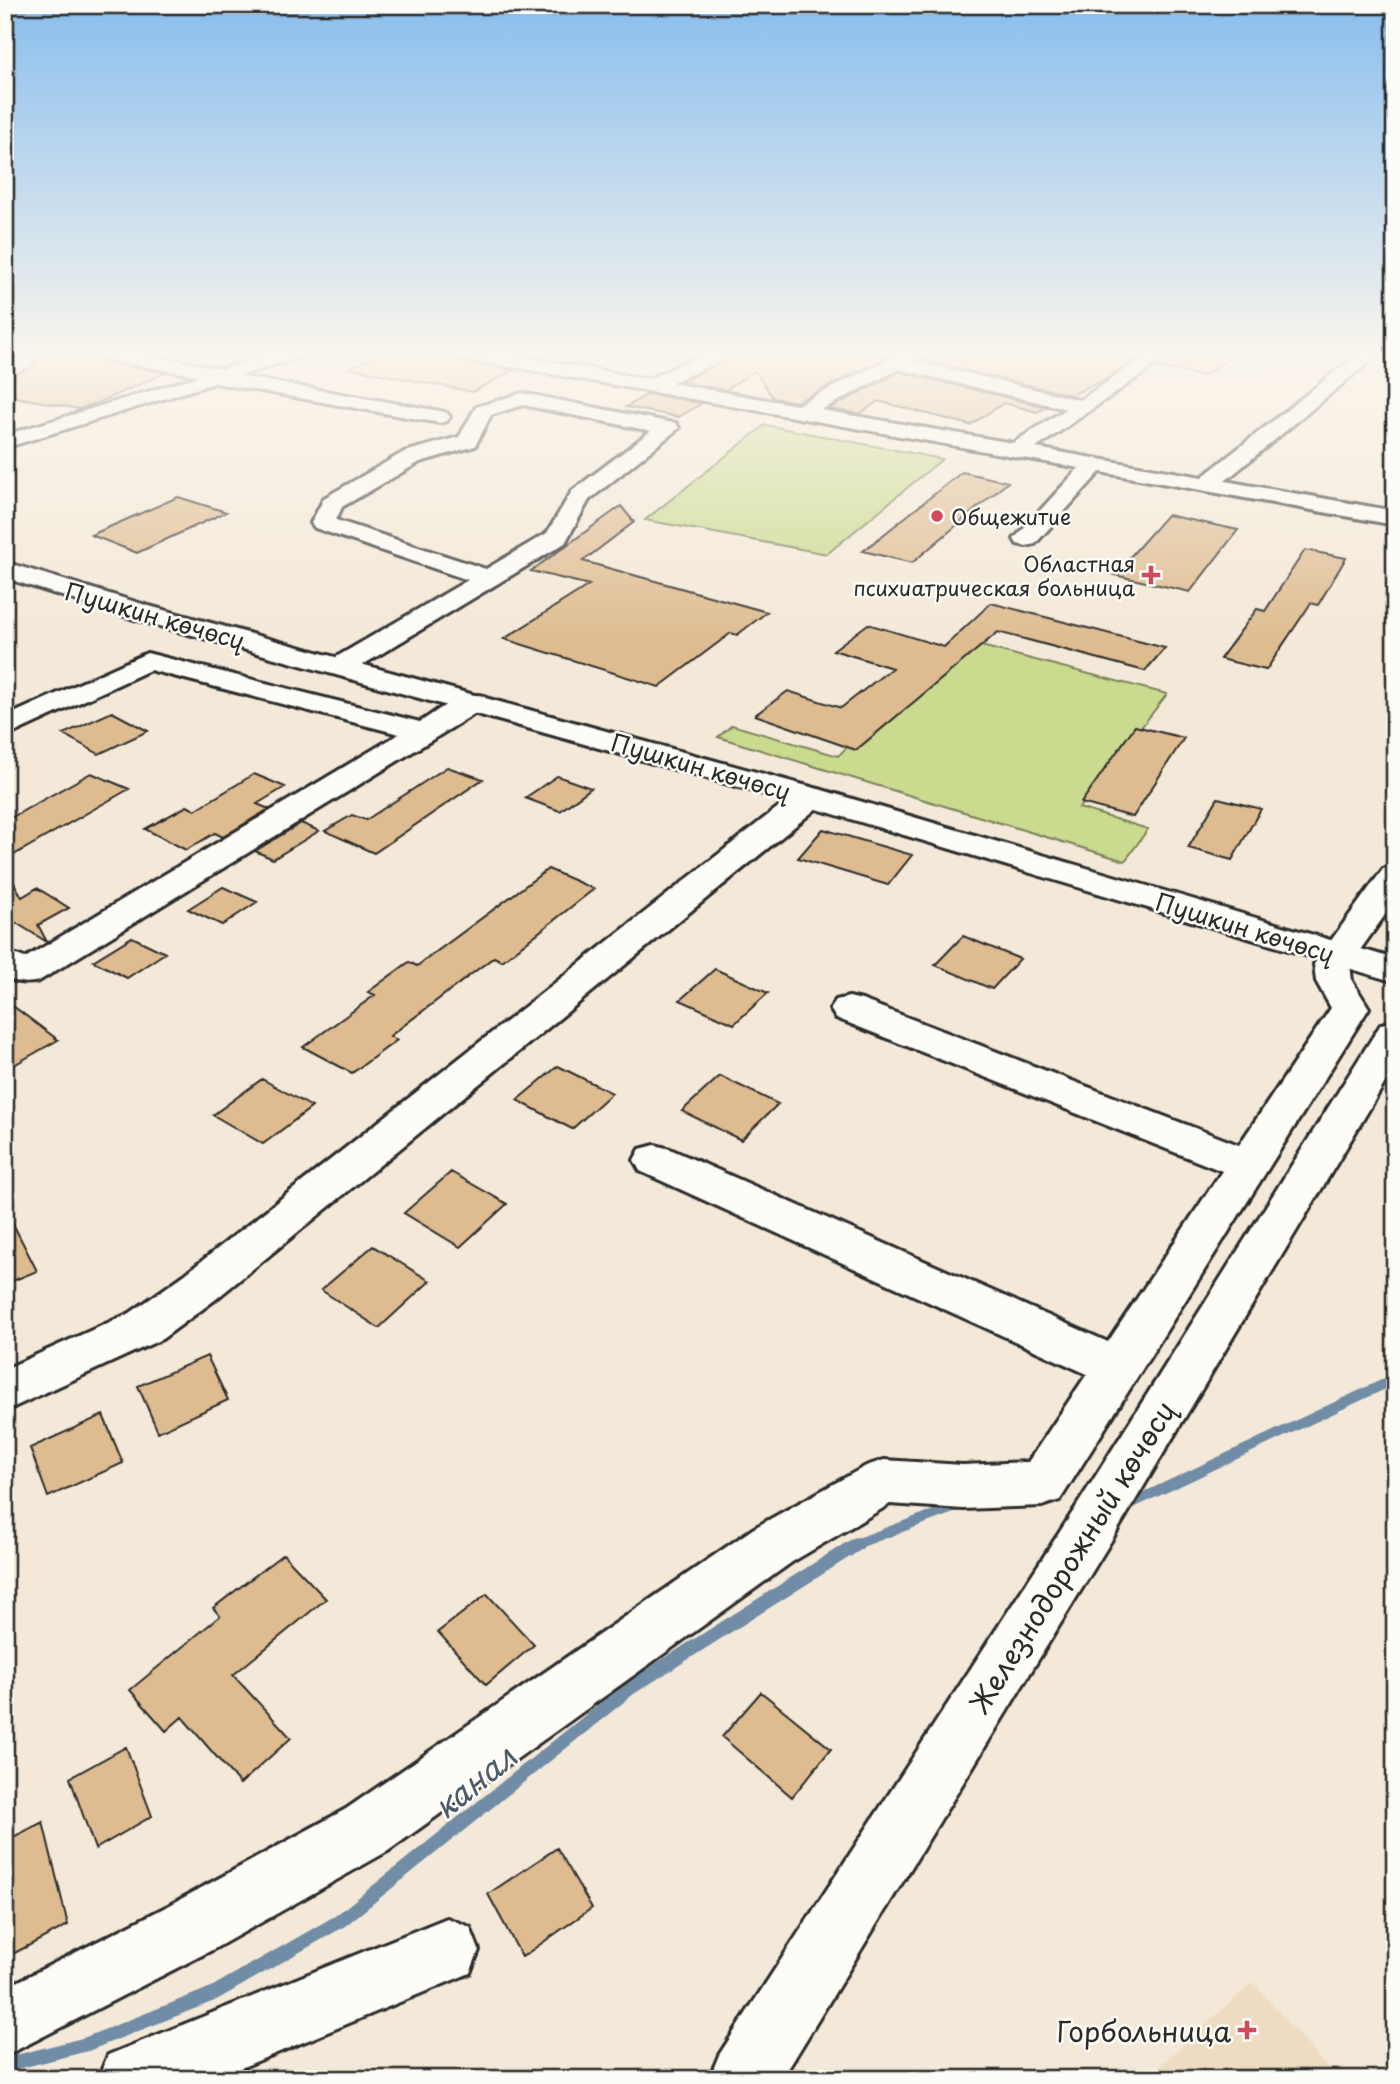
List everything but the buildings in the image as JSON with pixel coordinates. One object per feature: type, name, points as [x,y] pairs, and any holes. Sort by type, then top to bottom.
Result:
[{"type":"main road","points":[[439,449],[412,457],[332,503],[324,523],[488,578]]},
{"type":"main road","points":[[341,666],[556,538],[580,496],[640,449]]},
{"type":"main road","points":[[999,449],[1395,518]]},
{"type":"main road","points":[[1014,452],[1018,449]]},
{"type":"main road","points":[[1204,485],[1249,449]]},
{"type":"main road","points":[[1026,539],[1093,466]]},
{"type":"main road","name":"Пушкин көчөсү","points":[[5,570],[140,612],[811,797],[1395,971]]},
{"type":"main road","points":[[5,728],[147,661],[425,732]]},
{"type":"main road","points":[[5,962],[26,973],[474,702]]},
{"type":"main road","points":[[5,1391],[146,1326],[200,1287],[811,797]]},
{"type":"main road","points":[[5,2024],[190,1928],[367,1830],[773,1545],[884,1482],[963,1487],[1042,1484],[1350,1008],[1334,981],[1332,964],[1395,876]]},
{"type":"main road","points":[[849,1009],[1248,1165]]},
{"type":"main road","name":"Железнодорожный көчөсү","points":[[743,2079],[1096,1520],[1395,1033]]},
{"type":"main road","points":[[655,1160],[1117,1367]]},
{"type":"main road","points":[[132,2079],[447,1950]]},
{"type":"shaded area","name":"Горбольница","points":[[1253,1982],[1337,2079],[1145,2079]]},
{"type":"green space","points":[[734,449],[891,449],[942,459],[827,554],[645,520]]},
{"type":"green space","points":[[958,640],[1167,694],[1079,808],[1148,829],[1125,861],[718,737],[732,725],[838,756]]},
{"type":"waterway","points":[[1124,1507],[1395,1379]]},
{"type":"waterway","name":"канал","points":[[853,1545],[961,1505]]},
{"type":"waterway","name":"канал","points":[[5,2065],[87,2044],[213,1994],[340,1921],[630,1688],[857,1544]]},
{"type":"place","name":"Общежитие","points":[[937,516]]},
{"type":"place","name":"Областная психиатрическая больница","points":[[1151,575]]},
{"type":"place","name":"Горбольница","points":[[1247,2030]]}]
